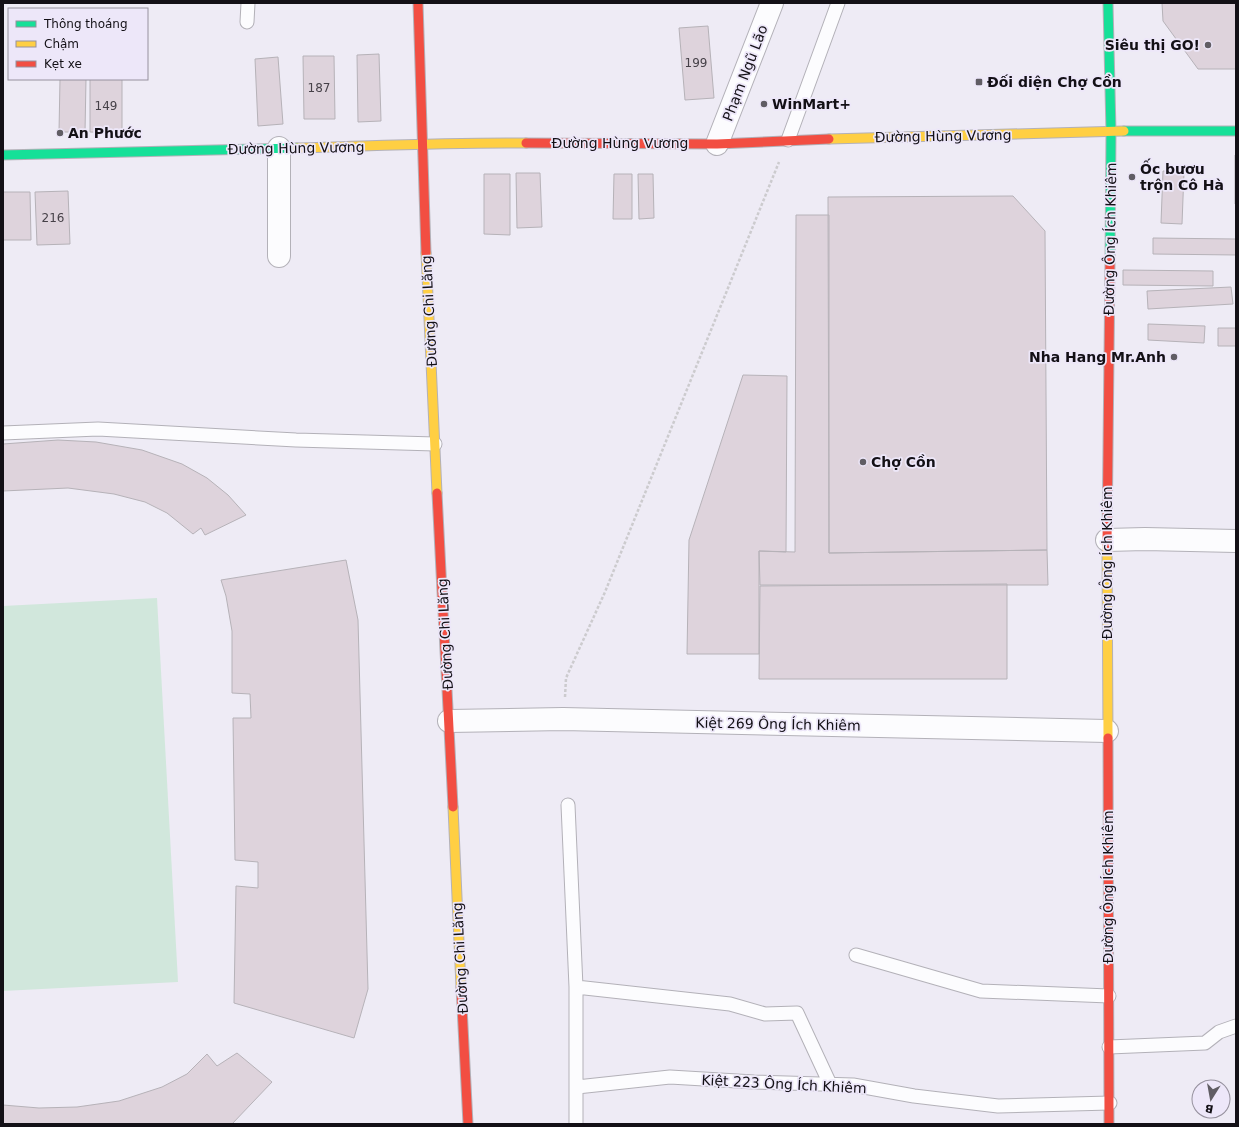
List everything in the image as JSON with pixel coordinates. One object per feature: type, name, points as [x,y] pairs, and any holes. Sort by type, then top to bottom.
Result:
[{"type":"street","name":"Đường Chi Lăng","points":[[418,3],[422,144],[435,444],[468,1124]]},
{"type":"street","name":"Phạm Ngũ Lão","points":[[718,144],[772,3]]},
{"type":"street","name":"Đường Ông Ích Khiêm","points":[[1108,3],[1111,132],[1107,540],[1109,1124]]},
{"type":"street","name":"Đường Hùng Vương","points":[[3,155],[451,142],[718,144],[788,140],[1111,132],[1139,130],[1236,131]]},
{"type":"street","points":[[279,256],[280,148]]},
{"type":"street","points":[[1107,540],[1145,539],[1236,541]]},
{"type":"street","name":"Kiệt 269 Ông Ích Khiêm","points":[[449,721],[563,719],[1107,731]]},
{"type":"lane","points":[[247,22],[248,3]]},
{"type":"lane","points":[[788,140],[838,3]]},
{"type":"lane","points":[[3,433],[98,429],[296,440],[435,444]]},
{"type":"lane","points":[[568,805],[576,987],[576,1124]]},
{"type":"lane","points":[[856,955],[980,992],[1109,996]]},
{"type":"lane","points":[[576,987],[730,1004],[765,1014],[797,1014],[830,1084]]},
{"type":"lane","points":[[1109,1047],[1205,1043],[1219,1032],[1236,1026]]},
{"type":"lane","name":"Kiệt 223 Ông Ích Khiêm","points":[[577,1087],[670,1077],[754,1082],[854,1085],[914,1096],[998,1106],[1110,1103]]},
{"type":"path","points":[[563,719],[566,678],[605,592],[788,140]]},
{"type":"green space","points":[[157,598],[178,982],[3,991],[3,606]]},
{"type":"building","name":"Siêu thị GO!","points":[[1162,3],[1236,3],[1236,69],[1198,69],[1163,21]]},
{"type":"building","points":[[708,26],[714,98],[685,100],[679,28]]},
{"type":"building","points":[[379,54],[381,121],[358,122],[357,55]]},
{"type":"building","points":[[303,56],[334,56],[335,119],[304,119]]},
{"type":"building","points":[[278,57],[283,124],[258,126],[255,59]]},
{"type":"building","points":[[60,80],[86,80],[85,132],[59,132]]},
{"type":"building","points":[[90,80],[122,80],[122,133],[90,132]]},
{"type":"building","points":[[1236,155],[1236,204],[1235,204]]},
{"type":"building","points":[[1163,171],[1184,172],[1182,224],[1161,223]]},
{"type":"building","points":[[516,173],[540,173],[542,227],[517,228]]},
{"type":"building","points":[[484,174],[510,174],[510,235],[484,234]]},
{"type":"building","points":[[614,174],[632,174],[632,219],[613,219]]},
{"type":"building","points":[[638,174],[653,174],[654,218],[639,219]]},
{"type":"building","points":[[68,191],[70,244],[37,245],[35,192]]},
{"type":"building","points":[[3,192],[30,192],[31,240],[3,240]]},
{"type":"building","points":[[1013,196],[1045,231],[1047,550],[829,553],[828,197]]},
{"type":"building","points":[[796,215],[829,215],[829,553],[1047,550],[1048,585],[760,585],[759,551],[795,552]]},
{"type":"building","points":[[1153,238],[1236,239],[1236,255],[1153,254]]},
{"type":"building","points":[[1123,270],[1213,271],[1213,286],[1123,285]]},
{"type":"building","points":[[1231,287],[1233,304],[1148,309],[1147,291]]},
{"type":"building","points":[[1148,324],[1205,326],[1204,343],[1148,340]]},
{"type":"building","points":[[1218,328],[1236,328],[1236,346],[1218,346]]},
{"type":"building","points":[[743,375],[787,376],[786,552],[759,551],[759,654],[687,654],[689,540]]},
{"type":"building","points":[[58,440],[96,442],[142,450],[182,464],[207,478],[228,495],[246,515],[205,535],[201,528],[193,534],[167,513],[145,502],[114,494],[68,488],[3,491],[3,444]]},
{"type":"building","points":[[346,560],[358,620],[368,989],[354,1038],[234,1003],[236,886],[258,888],[258,862],[235,860],[233,718],[251,718],[250,694],[232,693],[232,631],[226,596],[221,580]]},
{"type":"building","points":[[1007,584],[1007,679],[759,679],[760,586]]},
{"type":"building","points":[[237,1053],[272,1082],[232,1124],[3,1124],[3,1105],[39,1108],[77,1107],[119,1101],[162,1087],[187,1074],[207,1054],[217,1066]]},
{"type":"traffic: fast","points":[[1108,3],[1111,132],[1110,261]]},
{"type":"traffic: fast","points":[[1124,131],[1236,131]]},
{"type":"traffic: fast","points":[[3,155],[297,148]]},
{"type":"traffic: slow","points":[[829,139],[1124,131]]},
{"type":"traffic: slow","points":[[297,148],[526,143]]},
{"type":"traffic: slow","points":[[426,253],[437,493]]},
{"type":"traffic: slow","points":[[1107,544],[1108,738]]},
{"type":"traffic: slow","points":[[453,807],[461,987]]},
{"type":"traffic: jam","points":[[418,3],[426,253]]},
{"type":"traffic: jam","points":[[526,143],[717,144],[829,139]]},
{"type":"traffic: jam","points":[[1107,544],[1110,261]]},
{"type":"traffic: jam","points":[[437,493],[453,807]]},
{"type":"traffic: jam","points":[[1108,738],[1109,1124]]},
{"type":"traffic: jam","points":[[461,987],[468,1124]]},
{"type":"place","name":"Siêu thị GO!","points":[[1208,45]]},
{"type":"place","name":"Đối diện Chợ Cồn","points":[[979,82]]},
{"type":"place","name":"WinMart+","points":[[764,104]]},
{"type":"place","name":"An Phước","points":[[60,133]]},
{"type":"place","name":"Ốc bươu trộn Cô Hà","points":[[1132,177]]},
{"type":"place","name":"Nha Hang Mr.Anh","points":[[1174,357]]},
{"type":"place","name":"Chợ Cồn","points":[[863,462]]}]
